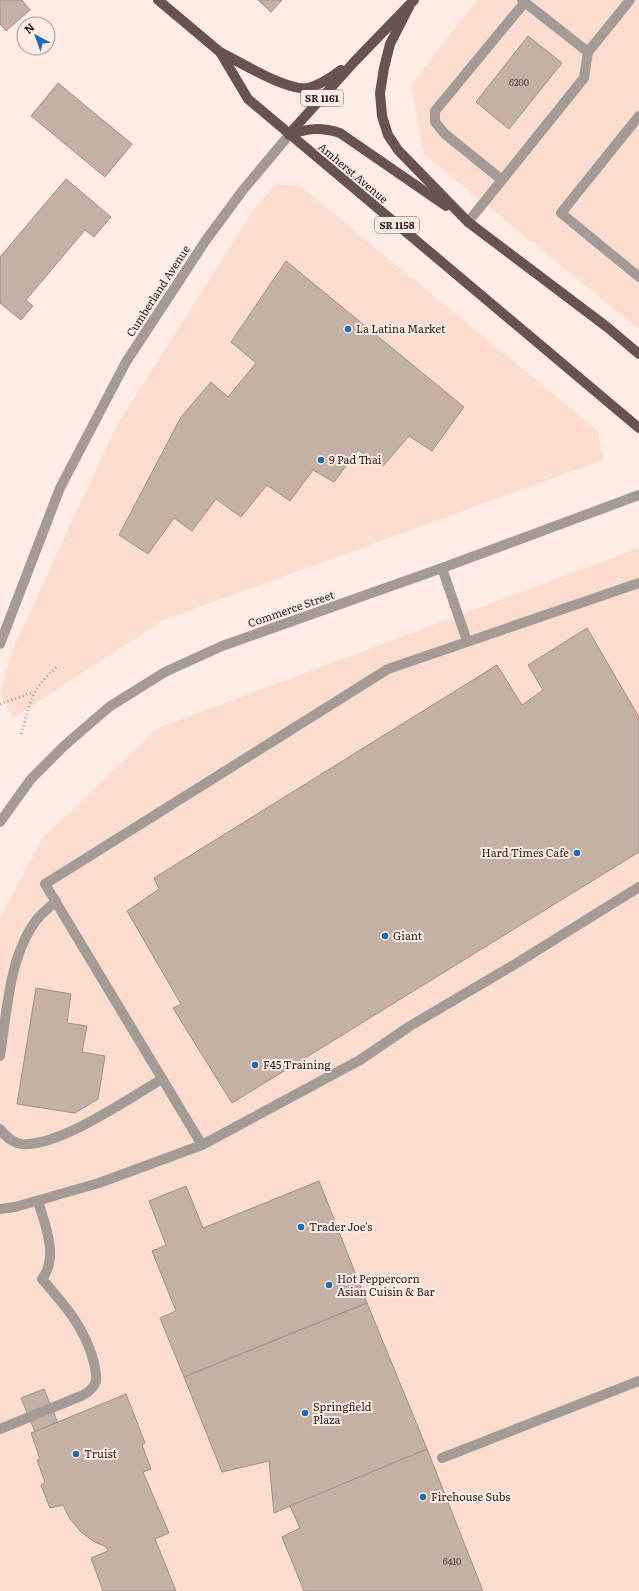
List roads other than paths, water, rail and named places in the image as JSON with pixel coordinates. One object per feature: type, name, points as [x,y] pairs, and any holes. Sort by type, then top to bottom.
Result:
[{"type":"main road","name":"Amherst Avenue","points":[[158,0],[220,52],[248,99],[639,428]]},
{"type":"main road","points":[[412,3],[390,44],[380,94],[382,116],[388,135],[398,150],[468,222]]},
{"type":"main road","name":"Cumberland Avenue","points":[[289,135],[355,61],[412,3]]},
{"type":"main road","points":[[220,52],[293,88],[309,88],[322,82],[355,61]]},
{"type":"main road","points":[[289,135],[305,129],[317,128],[328,129],[340,133],[468,222],[576,303],[639,354]]},
{"type":"street","points":[[468,222],[584,78],[588,52],[630,0]]},
{"type":"street","points":[[502,180],[445,134],[435,122],[435,111],[524,1],[588,52]]},
{"type":"street","points":[[639,116],[561,213],[639,277]]},
{"type":"street","name":"Cumberland Avenue","points":[[0,644],[60,488],[126,362],[206,240],[243,190],[289,135]]},
{"type":"street","name":"Commerce Street","points":[[0,822],[31,779],[64,746],[109,707],[166,672],[222,646],[442,568],[639,495]]},
{"type":"street","points":[[442,568],[467,641]]},
{"type":"street","points":[[202,1145],[45,884],[388,669],[639,583]]},
{"type":"street","points":[[0,1209],[38,1201],[99,1184],[202,1145],[360,1060],[410,1026],[517,963],[639,887]]},
{"type":"street","points":[[0,1056],[12,980],[23,945],[38,919],[56,901]]},
{"type":"street","points":[[0,1129],[5,1137],[21,1144],[40,1143],[72,1130],[107,1113],[162,1079]]},
{"type":"street","points":[[0,1429],[81,1396],[90,1391],[96,1382],[96,1373],[85,1335],[75,1318],[42,1279],[48,1271],[50,1245],[38,1201]]},
{"type":"street","points":[[442,1458],[639,1381]]},
{"type":"place","name":"La Latina Market","points":[[348,329]]},
{"type":"place","name":"9 Pad Thai","points":[[321,460]]},
{"type":"place","name":"Hard Times Cafe","points":[[577,853]]},
{"type":"place","name":"Giant","points":[[385,936]]},
{"type":"place","name":"F45 Training","points":[[255,1065]]},
{"type":"place","name":"Trader Joe's","points":[[301,1227]]},
{"type":"place","name":"Hot Peppercorn Asian Cuisin & Bar","points":[[329,1285]]},
{"type":"place","name":"Springfield Plaza","points":[[305,1413]]},
{"type":"place","name":"Truist","points":[[76,1454]]},
{"type":"place","name":"Firehouse Subs","points":[[423,1497]]}]
